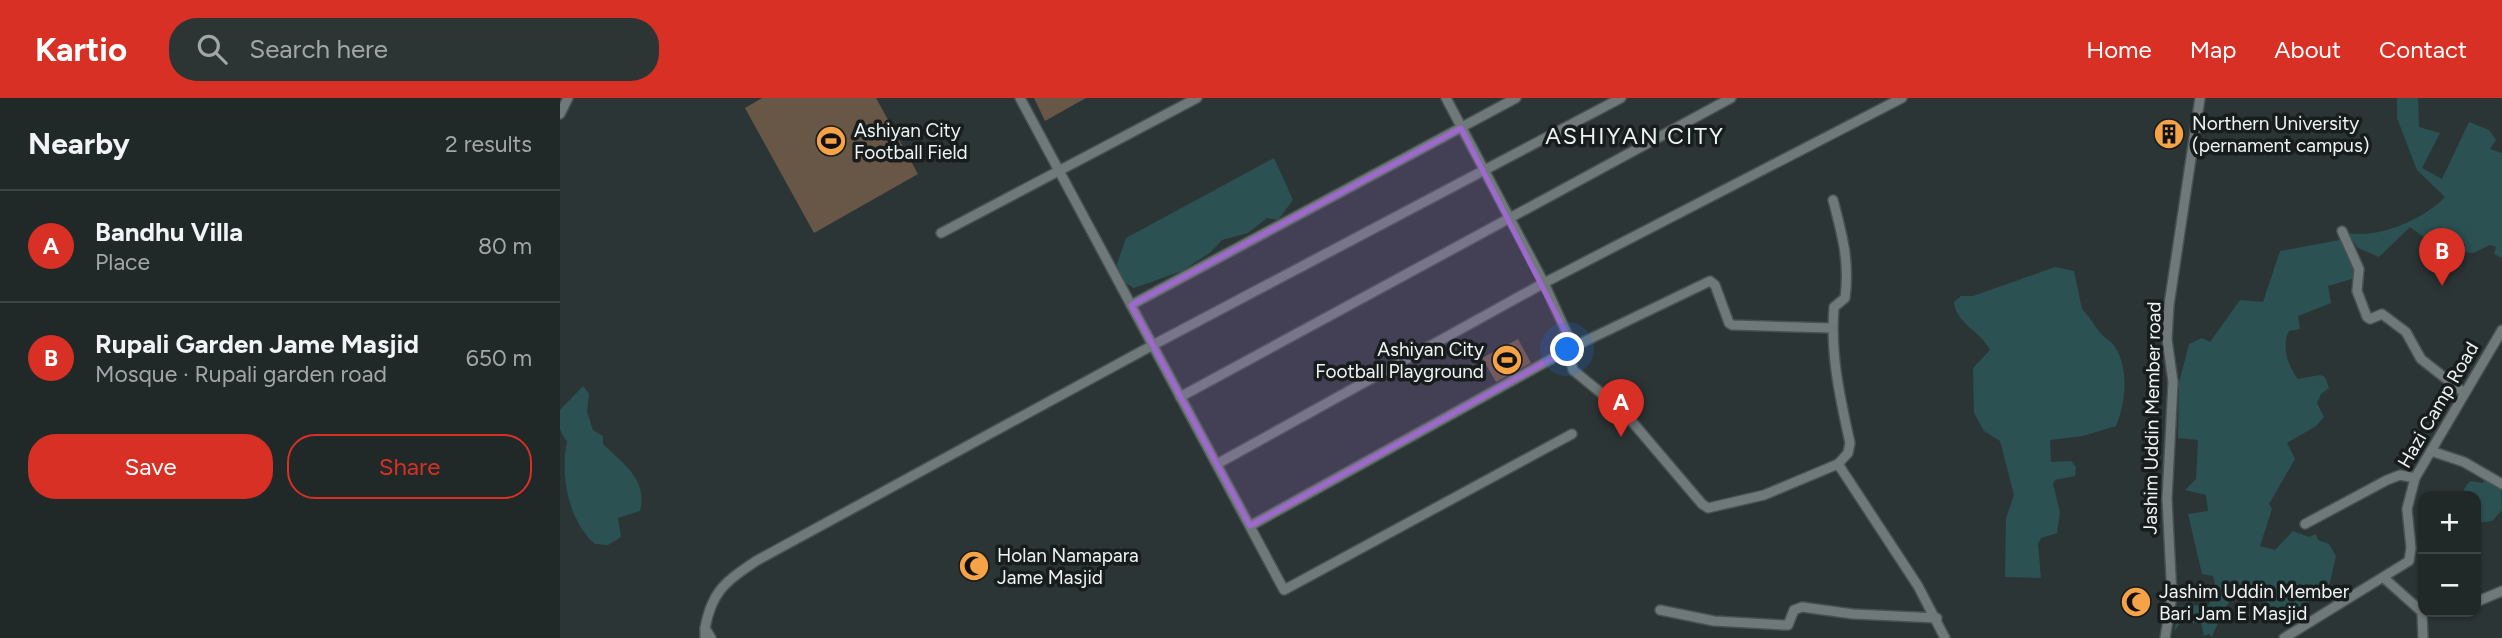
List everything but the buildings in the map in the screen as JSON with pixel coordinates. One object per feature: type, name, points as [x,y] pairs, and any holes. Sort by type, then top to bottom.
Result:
[{"type":"street","points":[[560,114],[568,98]]},
{"type":"street","points":[[1020,98],[1284,590],[1572,434]]},
{"type":"street","points":[[941,233],[1197,98]]},
{"type":"street","points":[[1446,98],[1544,283],[1573,347],[1570,359],[1573,370],[1623,411],[1708,508],[1764,495],[1838,464],[1848,453],[1850,443],[1837,381],[1832,328],[1834,307],[1845,298],[1848,278],[1847,253],[1833,200]]},
{"type":"street","points":[[1131,305],[1516,98]]},
{"type":"street","points":[[711,638],[705,633],[713,598],[756,561],[1153,345],[1620,98]]},
{"type":"street","points":[[1180,397],[1731,98]]},
{"type":"street","points":[[1217,464],[1544,283],[1902,98]]},
{"type":"street","name":"Jashim Uddin Member road","points":[[2165,638],[2172,596],[2167,499],[2173,382],[2167,339],[2169,305],[2200,98]]},
{"type":"street","points":[[2342,231],[2359,269],[2357,291],[2367,317],[2370,319],[2382,314],[2406,332],[2421,359],[2463,392]]},
{"type":"street","points":[[1250,526],[1573,347],[1710,281],[1715,285],[1732,325],[1832,328]]},
{"type":"street","name":"Hazi Camp Road","points":[[2284,638],[2409,561],[2411,548],[2407,509],[2415,478],[2463,392],[2502,330]]},
{"type":"street","points":[[2431,451],[2500,479]]},
{"type":"street","points":[[1838,464],[1937,618],[1945,638]]},
{"type":"street","points":[[2305,524],[2387,480],[2400,475],[2415,478]]},
{"type":"street","points":[[2384,578],[2418,608]]},
{"type":"street","points":[[2481,600],[2502,591]]},
{"type":"street","points":[[1660,610],[1714,621],[1783,625],[1790,622],[1794,610],[1802,607],[1866,615],[1937,618]]},
{"type":"street","points":[[2422,617],[2423,638]]},
{"type":"highlighted area","points":[[1461,128],[1573,347],[1250,526],[1131,305]]},
{"type":"shaded area","name":"Ashiyan City Football Field","points":[[762,98],[876,98],[918,174],[814,233],[745,108]]},
{"type":"shaded area","points":[[1034,98],[1086,98],[1045,121]]},
{"type":"shaded area","name":"Ashiyan City Football Playground","points":[[1518,339],[1531,363],[1496,382],[1482,358]]},
{"type":"water","points":[[2397,98],[2418,98],[2419,127],[2440,133],[2422,168],[2442,179],[2469,122],[2489,130],[2496,140],[2490,149],[2502,153],[2502,258],[2494,254],[2496,247],[2490,245],[2473,253],[2464,252],[2465,244],[2453,235],[2438,241],[2439,248],[2410,227],[2379,257],[2358,248],[2348,233],[2373,233],[2400,226],[2425,213],[2445,197],[2417,170],[2397,118]]},
{"type":"water","points":[[1274,158],[1293,200],[1278,220],[1267,218],[1248,233],[1222,240],[1211,252],[1182,271],[1134,288],[1122,281],[1117,264],[1126,238]]},
{"type":"water","points":[[2345,239],[2355,278],[2328,286],[2331,303],[2298,316],[2300,329],[2289,331],[2287,337],[2287,356],[2298,379],[2320,375],[2325,377],[2329,388],[2321,394],[2317,403],[2324,417],[2316,426],[2287,443],[2295,459],[2269,504],[2272,509],[2260,546],[2275,550],[2293,531],[2309,537],[2316,534],[2318,540],[2329,544],[2336,556],[2328,591],[2285,615],[2239,588],[2223,611],[2212,637],[2209,634],[2204,636],[2201,623],[2192,623],[2186,616],[2174,631],[2180,606],[2209,605],[2215,582],[2213,576],[2202,574],[2188,514],[2208,511],[2206,495],[2185,490],[2196,479],[2198,440],[2178,438],[2179,383],[2189,344],[2202,338],[2210,342],[2240,300],[2263,302],[2280,251]]},
{"type":"water","points":[[2055,267],[2074,271],[2082,309],[2117,350],[2124,378],[2122,408],[2116,426],[2083,436],[2050,440],[2051,462],[2071,461],[2076,467],[2075,476],[2055,480],[2053,484],[2060,512],[2057,533],[2041,538],[2038,544],[2041,578],[2005,577],[2006,518],[2014,495],[2000,441],[1984,431],[1974,413],[1973,368],[1990,350],[1959,316],[1954,302],[1961,296],[1973,296]]},
{"type":"water","points":[[583,386],[589,394],[587,412],[593,430],[603,436],[603,444],[632,473],[642,500],[640,511],[618,518],[621,537],[608,545],[595,544],[586,534],[578,523],[568,496],[565,468],[567,442],[560,430],[560,410]]},
{"type":"water","points":[[2488,475],[2501,484],[2502,510],[2492,521],[2481,522],[2481,491],[2464,489],[2470,481],[2483,483]]},
{"type":"place","name":"Northern University (pernament campus)","points":[[2169,134]]},
{"type":"place","name":"Ashiyan City Football Field","points":[[831,141]]},
{"type":"place","name":"Rupali Garden Jame Masjid","points":[[2442,286]]},
{"type":"place","name":"Ashiyan City Football Playground","points":[[1507,360]]},
{"type":"place","name":"Bandhu Villa","points":[[1621,437]]},
{"type":"place","name":"Holan Namapara Jame Masjid","points":[[974,566]]},
{"type":"place","name":"Jashim Uddin Member Bari Jam E Masjid","points":[[2136,602]]},
{"type":"district","name":"ASHIYAN CITY","points":[[1635,136]]}]
